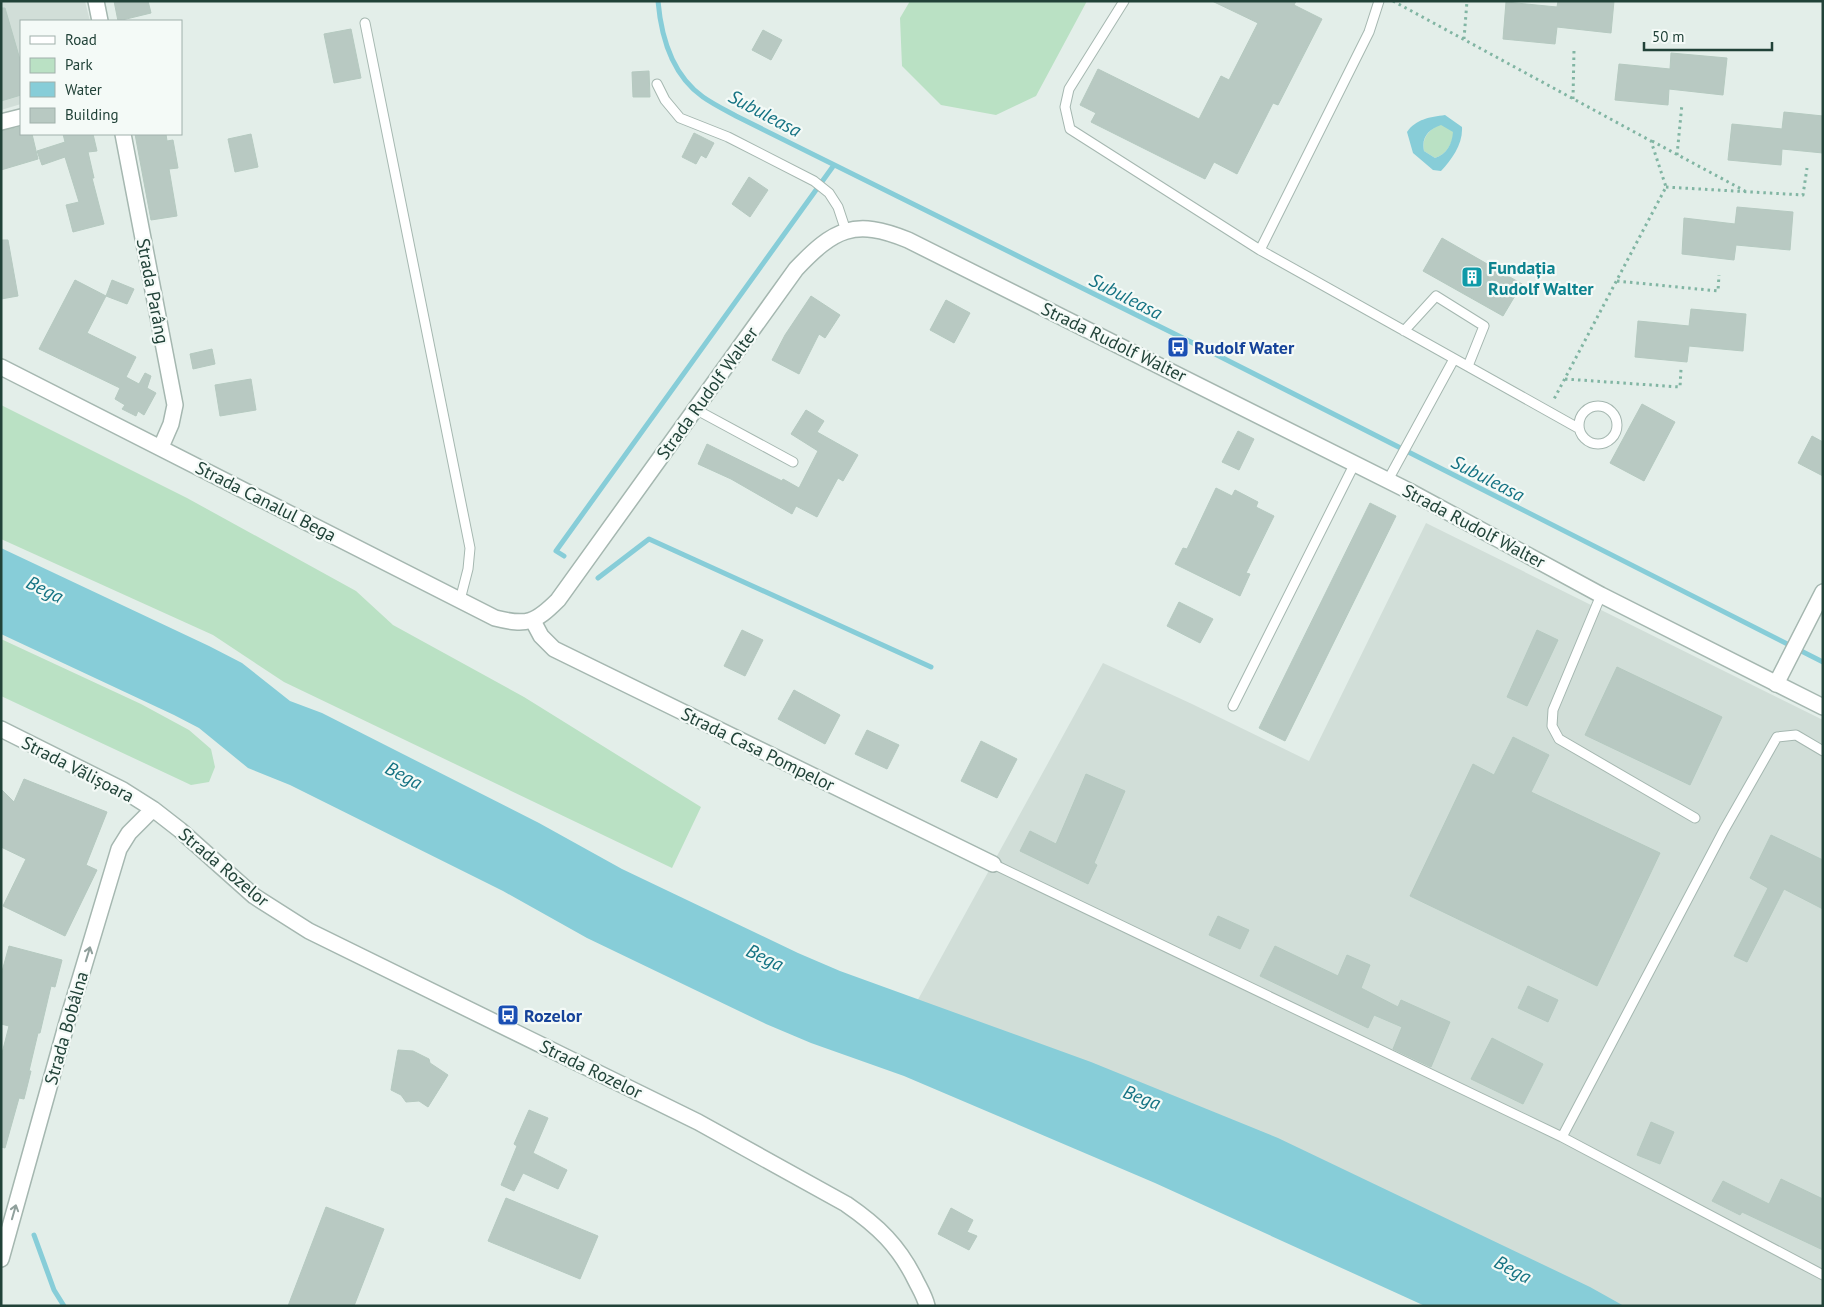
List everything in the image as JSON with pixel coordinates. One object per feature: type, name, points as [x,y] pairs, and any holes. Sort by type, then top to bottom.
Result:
[{"type":"street","points":[[96,1],[100,20]]},
{"type":"street","points":[[1,122],[20,117]]},
{"type":"street","name":"Strada Parâng","points":[[123,135],[175,405],[171,424],[161,448]]},
{"type":"street","name":"Strada Rudolf Walter","points":[[533,621],[558,600],[796,269],[814,250],[830,238],[846,231],[864,228],[886,231],[908,240],[1355,463],[1390,476],[1601,595],[1823,707]]},
{"type":"street","name":"Strada Canalul Bega","points":[[1,367],[495,618],[515,623],[533,621]]},
{"type":"street","points":[[1776,684],[1821,601]]},
{"type":"street","name":"Strada Casa Pompelor","points":[[533,621],[541,636],[554,649],[993,864]]},
{"type":"street","name":"Strada Vălișoara","points":[[1,730],[123,790],[153,809]]},
{"type":"street","name":"Strada Bobâlna","points":[[1,1259],[68,1019],[119,849],[129,833],[153,809]]},
{"type":"street","name":"Strada Rozelor","points":[[153,809],[254,896],[309,931],[698,1122],[846,1204],[896,1245],[908,1264],[927,1306]]},
{"type":"lane","points":[[1124,1],[1069,89],[1065,107],[1070,129],[1260,250],[1578,428],[1582,437],[1590,443],[1599,445],[1608,442],[1615,435],[1618,426],[1616,417],[1602,405],[1592,406],[1584,411],[1579,419],[1578,428]]},
{"type":"lane","points":[[1260,250],[1369,32],[1379,1]]},
{"type":"lane","points":[[365,22],[470,548],[468,569],[460,600]]},
{"type":"lane","points":[[657,84],[666,100],[680,118],[728,137],[814,181],[829,193],[838,207],[846,231]]},
{"type":"lane","points":[[1404,331],[1436,296],[1484,326],[1468,366]]},
{"type":"lane","points":[[1390,476],[1454,359]]},
{"type":"lane","points":[[695,408],[793,462]]},
{"type":"lane","points":[[1234,706],[1355,463]]},
{"type":"lane","points":[[1601,595],[1553,710],[1552,726],[1559,740],[1695,818]]},
{"type":"lane","points":[[1562,1137],[1724,830],[1777,737],[1796,735],[1823,751]]},
{"type":"lane","points":[[993,864],[1562,1137],[1823,1275]]},
{"type":"path","points":[[1393,1],[1746,192]]},
{"type":"path","points":[[1464,39],[1467,1]]},
{"type":"path","points":[[1573,98],[1574,50]]},
{"type":"path","points":[[1678,155],[1682,104]]},
{"type":"path","points":[[1548,411],[1666,187],[1651,141]]},
{"type":"path","points":[[1666,187],[1803,195],[1807,168]]},
{"type":"path","points":[[1617,281],[1718,291],[1719,275]]},
{"type":"path","points":[[1565,379],[1680,387],[1681,368]]},
{"type":"shaded area","points":[[1,1],[85,1],[90,20],[20,20],[20,104],[1,110]]},
{"type":"shaded area","points":[[1426,523],[1823,720],[1823,1306],[1610,1306],[915,1005],[1103,663],[1309,761]]},
{"type":"green space","points":[[910,1],[1087,1],[1036,96],[996,115],[941,105],[902,66],[900,18]]},
{"type":"green space","points":[[1441,124],[1454,132],[1448,148],[1443,154],[1435,158],[1424,151],[1423,146],[1427,134]]},
{"type":"green space","points":[[1,405],[187,498],[356,591],[393,625],[524,697],[701,807],[672,868],[284,682],[213,635],[1,539]]},
{"type":"green space","points":[[1,639],[141,704],[189,730],[211,749],[215,767],[209,782],[191,785],[1,696]]},
{"type":"water","points":[[1445,115],[1462,127],[1461,139],[1453,156],[1441,171],[1433,170],[1413,153],[1407,132],[1419,121]],"holes":[[[1441,125],[1453,132],[1450,144],[1443,154],[1435,158],[1424,151],[1425,138],[1433,129]]]},
{"type":"water","name":"Bega","points":[[1,548],[209,646],[242,663],[290,701],[322,713],[539,823],[622,869],[798,953],[840,971],[1091,1062],[1278,1138],[1590,1287],[1624,1306],[1425,1306],[1155,1183],[904,1076],[811,1043],[766,1024],[587,938],[503,891],[290,785],[248,768],[199,728],[1,634]]},
{"type":"building","points":[[114,1],[148,1],[151,13],[118,20]]},
{"type":"building","points":[[1212,1],[1296,1],[1294,5],[1322,19],[1278,105],[1273,103],[1237,174],[1214,162],[1205,179],[1091,122],[1096,113],[1080,105],[1098,69],[1199,119],[1221,76],[1229,80],[1258,23]]},
{"type":"building","points":[[1558,1],[1614,1],[1611,33],[1557,27],[1555,44],[1503,39],[1506,2],[1557,7]]},
{"type":"building","points":[[1,8],[5,8],[20,60],[20,95],[1,101]]},
{"type":"building","points":[[351,29],[361,78],[334,83],[324,34]]},
{"type":"building","points":[[763,30],[782,40],[771,60],[752,50]]},
{"type":"building","points":[[1671,53],[1727,58],[1723,95],[1669,89],[1668,105],[1615,100],[1619,64],[1670,69]]},
{"type":"building","points":[[649,71],[650,97],[633,97],[632,72]]},
{"type":"building","points":[[1784,112],[1823,116],[1823,153],[1782,149],[1781,165],[1728,160],[1732,124],[1782,129]]},
{"type":"building","points":[[20,127],[20,135],[32,135],[38,159],[1,170],[1,131]]},
{"type":"building","points":[[694,133],[714,143],[706,158],[701,155],[696,164],[682,157]]},
{"type":"building","points":[[251,134],[258,167],[235,172],[228,139]]},
{"type":"building","points":[[63,135],[93,135],[97,151],[88,152],[94,178],[92,178],[104,224],[73,232],[66,205],[79,202],[65,157],[42,165],[37,151],[65,142]]},
{"type":"building","points":[[135,135],[166,135],[167,141],[173,140],[178,168],[169,169],[177,216],[151,220]]},
{"type":"building","points":[[749,177],[768,190],[750,217],[732,204]]},
{"type":"building","points":[[1737,207],[1793,212],[1790,250],[1736,245],[1734,260],[1682,254],[1684,218],[1735,224]]},
{"type":"building","name":"Fundația Rudolf Walter","points":[[1442,238],[1522,284],[1503,316],[1423,271]]},
{"type":"building","points":[[1,240],[8,240],[18,296],[1,299]]},
{"type":"building","points":[[75,280],[106,296],[87,333],[136,357],[126,377],[139,384],[145,373],[151,376],[147,388],[156,393],[144,415],[138,411],[136,416],[122,409],[125,405],[115,399],[120,388],[39,349]]},
{"type":"building","points":[[112,280],[134,289],[127,304],[106,296]]},
{"type":"building","points":[[811,296],[840,315],[825,338],[819,334],[799,374],[772,360],[785,335]]},
{"type":"building","points":[[946,300],[970,313],[954,343],[930,330]]},
{"type":"building","points":[[1691,309],[1746,314],[1743,351],[1689,346],[1687,362],[1635,357],[1638,321],[1689,326]]},
{"type":"building","points":[[212,349],[215,364],[193,369],[190,354]]},
{"type":"building","points":[[251,379],[256,410],[220,416],[215,385]]},
{"type":"building","points":[[1642,404],[1675,422],[1644,481],[1610,463]]},
{"type":"building","points":[[806,410],[824,421],[817,432],[858,455],[843,481],[838,478],[817,517],[796,506],[792,514],[731,479],[698,464],[707,444],[799,488],[818,451],[791,434]]},
{"type":"building","points":[[1238,431],[1254,439],[1239,470],[1222,462]]},
{"type":"building","points":[[1812,436],[1823,442],[1823,476],[1798,463]]},
{"type":"building","points":[[1216,488],[1232,496],[1235,490],[1258,502],[1256,507],[1274,516],[1246,573],[1250,574],[1240,596],[1175,564],[1183,548],[1187,549]]},
{"type":"building","points":[[1370,503],[1396,516],[1285,741],[1259,728]]},
{"type":"building","points":[[1179,602],[1213,619],[1200,643],[1167,626]]},
{"type":"building","points":[[742,630],[763,640],[745,676],[724,666]]},
{"type":"building","points":[[1537,630],[1558,640],[1527,706],[1507,697]]},
{"type":"building","points":[[1617,667],[1722,717],[1690,785],[1585,735]]},
{"type":"building","points":[[794,690],[840,715],[825,744],[778,719]]},
{"type":"building","points":[[867,730],[899,745],[887,769],[855,754]]},
{"type":"building","points":[[1513,737],[1549,755],[1531,792],[1660,853],[1597,986],[1410,896],[1473,764],[1494,775]]},
{"type":"building","points":[[981,741],[1017,759],[997,798],[961,781]]},
{"type":"building","points":[[1086,774],[1125,791],[1094,863],[1097,865],[1088,884],[1020,851],[1030,831],[1056,844]]},
{"type":"building","points":[[24,779],[107,812],[86,865],[97,870],[65,936],[3,906],[26,859],[1,847],[1,789],[14,802]]},
{"type":"building","points":[[1771,835],[1823,860],[1823,909],[1784,889],[1747,962],[1734,956],[1768,888],[1750,878]]},
{"type":"building","points":[[1218,916],[1249,930],[1240,949],[1209,935]]},
{"type":"building","points":[[9,946],[62,960],[55,987],[51,986],[40,1033],[38,1033],[24,1099],[19,1098],[5,1148],[1,1147],[1,1057],[9,1026],[1,1024],[1,975]]},
{"type":"building","points":[[1275,946],[1338,976],[1347,955],[1370,965],[1361,988],[1398,1007],[1401,1000],[1450,1022],[1431,1067],[1393,1049],[1402,1027],[1374,1015],[1368,1028],[1260,976]]},
{"type":"building","points":[[1528,986],[1558,1000],[1548,1022],[1518,1008]]},
{"type":"building","points":[[1492,1038],[1543,1064],[1523,1104],[1471,1079]]},
{"type":"building","points":[[398,1050],[413,1051],[429,1059],[430,1063],[448,1075],[428,1107],[419,1101],[406,1102],[401,1095],[391,1090]]},
{"type":"building","points":[[529,1110],[548,1118],[533,1153],[567,1170],[558,1189],[523,1173],[514,1191],[501,1185],[517,1146],[514,1144]]},
{"type":"building","points":[[1651,1122],[1674,1132],[1660,1164],[1637,1155]]},
{"type":"building","points":[[1781,1179],[1823,1199],[1823,1250],[1742,1212],[1740,1215],[1712,1201],[1723,1181],[1769,1204]]},
{"type":"building","points":[[506,1198],[598,1236],[580,1279],[488,1241]]},
{"type":"building","points":[[326,1207],[384,1229],[354,1306],[288,1306]]},
{"type":"building","points":[[951,1208],[973,1220],[967,1232],[977,1236],[969,1250],[938,1234]]},
{"type":"waterway","name":"Subuleasa","points":[[658,1],[665,41],[676,66],[692,88],[715,105],[1207,350],[1823,662]]},
{"type":"waterway","points":[[564,556],[556,551],[834,165]]},
{"type":"waterway","points":[[598,578],[649,539],[931,667]]},
{"type":"waterway","points":[[34,1235],[54,1290],[64,1306]]},
{"type":"place","name":"Fundația Rudolf Walter","points":[[1472,277]]},
{"type":"place","name":"Rudolf Water","points":[[1178,347]]},
{"type":"place","name":"Rozelor","points":[[508,1015]]}]
